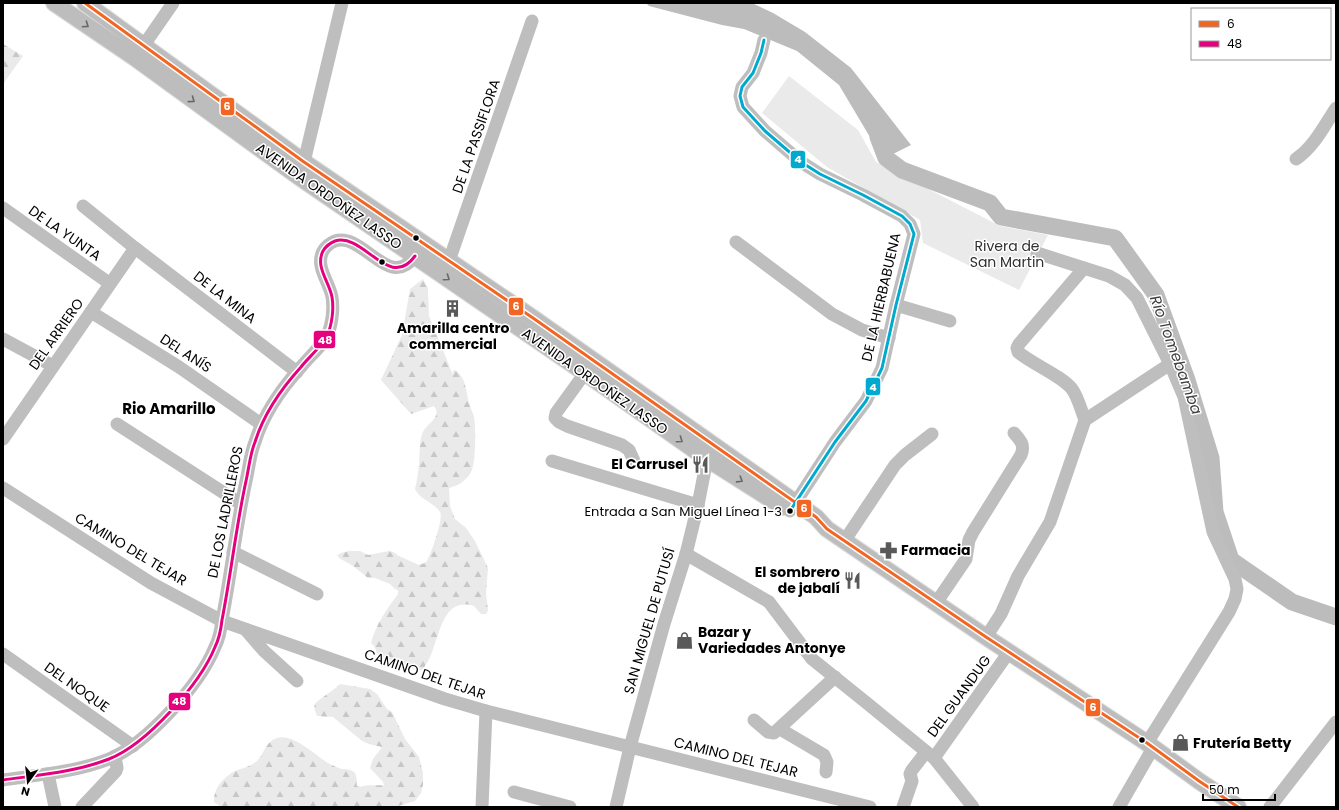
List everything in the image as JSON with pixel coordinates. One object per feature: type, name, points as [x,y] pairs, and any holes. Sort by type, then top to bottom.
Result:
[{"type":"main road","name":"AVENIDA ORDOÑEZ LASSO","points":[[54,3],[134,58],[299,177],[585,373],[711,452],[792,507],[816,518],[827,529],[1150,746],[1238,807]]},
{"type":"main road","name":"AVENIDA ORDOÑEZ LASSO","points":[[92,5],[304,162],[533,318],[711,452]]},
{"type":"street","points":[[144,45],[173,3]]},
{"type":"street","points":[[304,162],[342,3]]},
{"type":"street","name":"DE LA PASSIFLORA","points":[[449,261],[532,21]]},
{"type":"street","name":"DE LA HIERBABUENA","points":[[764,40],[761,53],[753,73],[742,87],[740,96],[743,107],[765,131],[801,162],[820,174],[902,216],[910,224],[914,234],[882,368],[866,401],[835,442],[792,507]]},
{"type":"street","points":[[1296,159],[1305,153],[1315,141],[1336,108]]},
{"type":"street","name":"DE LA MINA","points":[[83,206],[296,372]]},
{"type":"street","name":"DE LA YUNTA","points":[[3,208],[109,283]]},
{"type":"street","name":"DE LOS LADRILLEROS","points":[[3,780],[79,768],[110,759],[133,746],[182,699],[202,673],[216,646],[222,621],[241,504],[254,444],[261,424],[277,397],[326,337],[332,318],[332,296],[322,270],[320,259],[324,250],[329,243],[338,240],[352,243],[388,266],[396,268],[410,263],[415,256]]},
{"type":"street","points":[[736,242],[832,314],[862,330],[889,338]]},
{"type":"street","name":"DEL ARRIERO","points":[[3,440],[91,312],[109,283],[135,248]]},
{"type":"street","points":[[1037,253],[1100,272],[1125,285],[1134,294],[1155,332],[1184,397],[1213,532],[1235,580],[1237,589],[1235,599],[1229,612],[1150,746],[1119,807]]},
{"type":"street","points":[[1084,268],[1017,348],[1018,352],[1027,360],[1066,383],[1072,390],[1085,420]]},
{"type":"street","points":[[896,305],[950,321]]},
{"type":"street","name":"DEL ANÍS","points":[[91,312],[179,367],[261,424]]},
{"type":"street","points":[[3,339],[53,366]]},
{"type":"street","points":[[986,637],[1001,614],[1018,576],[1050,522],[1085,420],[1170,364]]},
{"type":"street","points":[[585,373],[556,413],[555,418],[559,422],[568,426],[622,445],[628,450],[634,461]]},
{"type":"street","points":[[117,424],[241,504]]},
{"type":"street","points":[[936,603],[966,559],[973,532],[1021,455],[1023,449],[1022,442],[1014,433]]},
{"type":"street","points":[[845,540],[895,465],[905,455],[932,434]]},
{"type":"street","name":"SAN MIGUEL DE PUTUSÍ","points":[[616,807],[630,747],[664,624],[686,554],[711,452]]},
{"type":"street","points":[[552,461],[698,506]]},
{"type":"street","name":"CAMINO DEL TEJAR","points":[[3,488],[151,583],[222,621],[445,699],[486,711],[870,807]]},
{"type":"street","points":[[233,552],[317,594]]},
{"type":"street","points":[[686,554],[769,602],[812,659],[930,755],[973,807]]},
{"type":"street","points":[[245,629],[264,651],[297,681]]},
{"type":"street","name":"DEL GUANDUG","points":[[903,807],[912,781],[910,774],[912,770],[930,755],[1009,652]]},
{"type":"street","name":"DEL NOQUE","points":[[3,654],[133,746]]},
{"type":"street","points":[[754,720],[771,734],[780,729],[835,677]]},
{"type":"street","points":[[482,807],[486,711]]},
{"type":"street","points":[[1270,807],[1336,722]]},
{"type":"street","points":[[780,729],[824,755],[827,758],[826,772]]},
{"type":"street","points":[[82,807],[116,771],[115,756]]},
{"type":"street","points":[[48,774],[55,807]]},
{"type":"street","points":[[514,792],[570,807]]},
{"type":"green space","points":[[3,44],[23,56],[3,84]]},
{"type":"green space","name":"Rivera de San Martin","points":[[789,76],[858,130],[876,162],[1000,226],[1048,235],[1019,290],[923,243],[920,220],[827,167],[762,113]]},
{"type":"green space","points":[[423,279],[428,288],[429,316],[453,375],[453,371],[455,370],[459,373],[463,380],[469,405],[474,417],[475,445],[473,467],[465,480],[449,488],[450,506],[455,519],[466,528],[475,541],[488,568],[486,593],[488,611],[486,614],[481,614],[474,606],[462,605],[453,609],[446,616],[433,650],[422,670],[403,667],[390,661],[377,653],[371,643],[379,623],[398,594],[398,590],[390,584],[375,578],[368,578],[353,566],[339,558],[337,555],[349,551],[360,551],[368,555],[389,551],[419,565],[427,561],[436,536],[441,516],[440,512],[420,496],[415,489],[422,434],[435,417],[436,410],[434,406],[411,414],[381,380],[402,335],[410,289]]},
{"type":"green space","points":[[340,684],[370,689],[377,694],[387,709],[392,712],[405,739],[419,757],[423,773],[423,785],[421,793],[415,801],[395,807],[221,807],[214,802],[217,788],[227,776],[257,761],[270,742],[277,738],[283,737],[304,746],[331,765],[340,769],[354,772],[357,786],[384,785],[370,768],[373,759],[382,747],[362,741],[333,717],[317,716],[314,708],[315,704]]},
{"type":"shaded area","points":[[646,3],[752,3],[773,13],[805,32],[851,68],[911,145],[883,159],[839,85],[797,51],[744,29],[722,25],[649,6]]},
{"type":"waterway","name":"Río Tomebamba","points":[[878,137],[886,158],[902,170],[990,203],[1001,217],[1115,238],[1156,295],[1187,380],[1211,458],[1215,512],[1231,560],[1292,602],[1336,617]]},
{"type":"transit line","name":"6","points":[[85,3],[304,162],[533,318],[816,517],[827,529],[986,637],[1147,743],[1238,807]]},
{"type":"transit line","name":"4","points":[[764,40],[761,53],[753,73],[742,87],[740,96],[743,107],[765,131],[801,162],[820,174],[902,216],[910,224],[914,234],[882,368],[866,401],[835,442],[790,511]]},
{"type":"transit line","name":"48","points":[[3,780],[70,770],[109,759],[124,751],[155,727],[185,695],[208,662],[219,637],[242,498],[252,451],[259,431],[268,411],[280,393],[322,344],[329,332],[333,302],[323,274],[321,263],[323,251],[327,246],[335,241],[346,241],[356,245],[386,265],[396,268],[405,265],[415,256]]},
{"type":"place","name":"Amarilla centro commercial","points":[[453,308]]},
{"type":"place","name":"El Carrusel","points":[[701,464]]},
{"type":"place","name":"Entrada a San Miguel Línea 1-3","points":[[790,511]]},
{"type":"place","name":"Farmacia","points":[[888,550]]},
{"type":"place","name":"El sombrero de jabalí","points":[[853,580]]},
{"type":"place","name":"Bazar y Variedades Antonye","points":[[685,640]]},
{"type":"place","name":"Frutería Betty","points":[[1180,743]]},
{"type":"district","name":"Rio Amarillo","points":[[169,409]]}]
